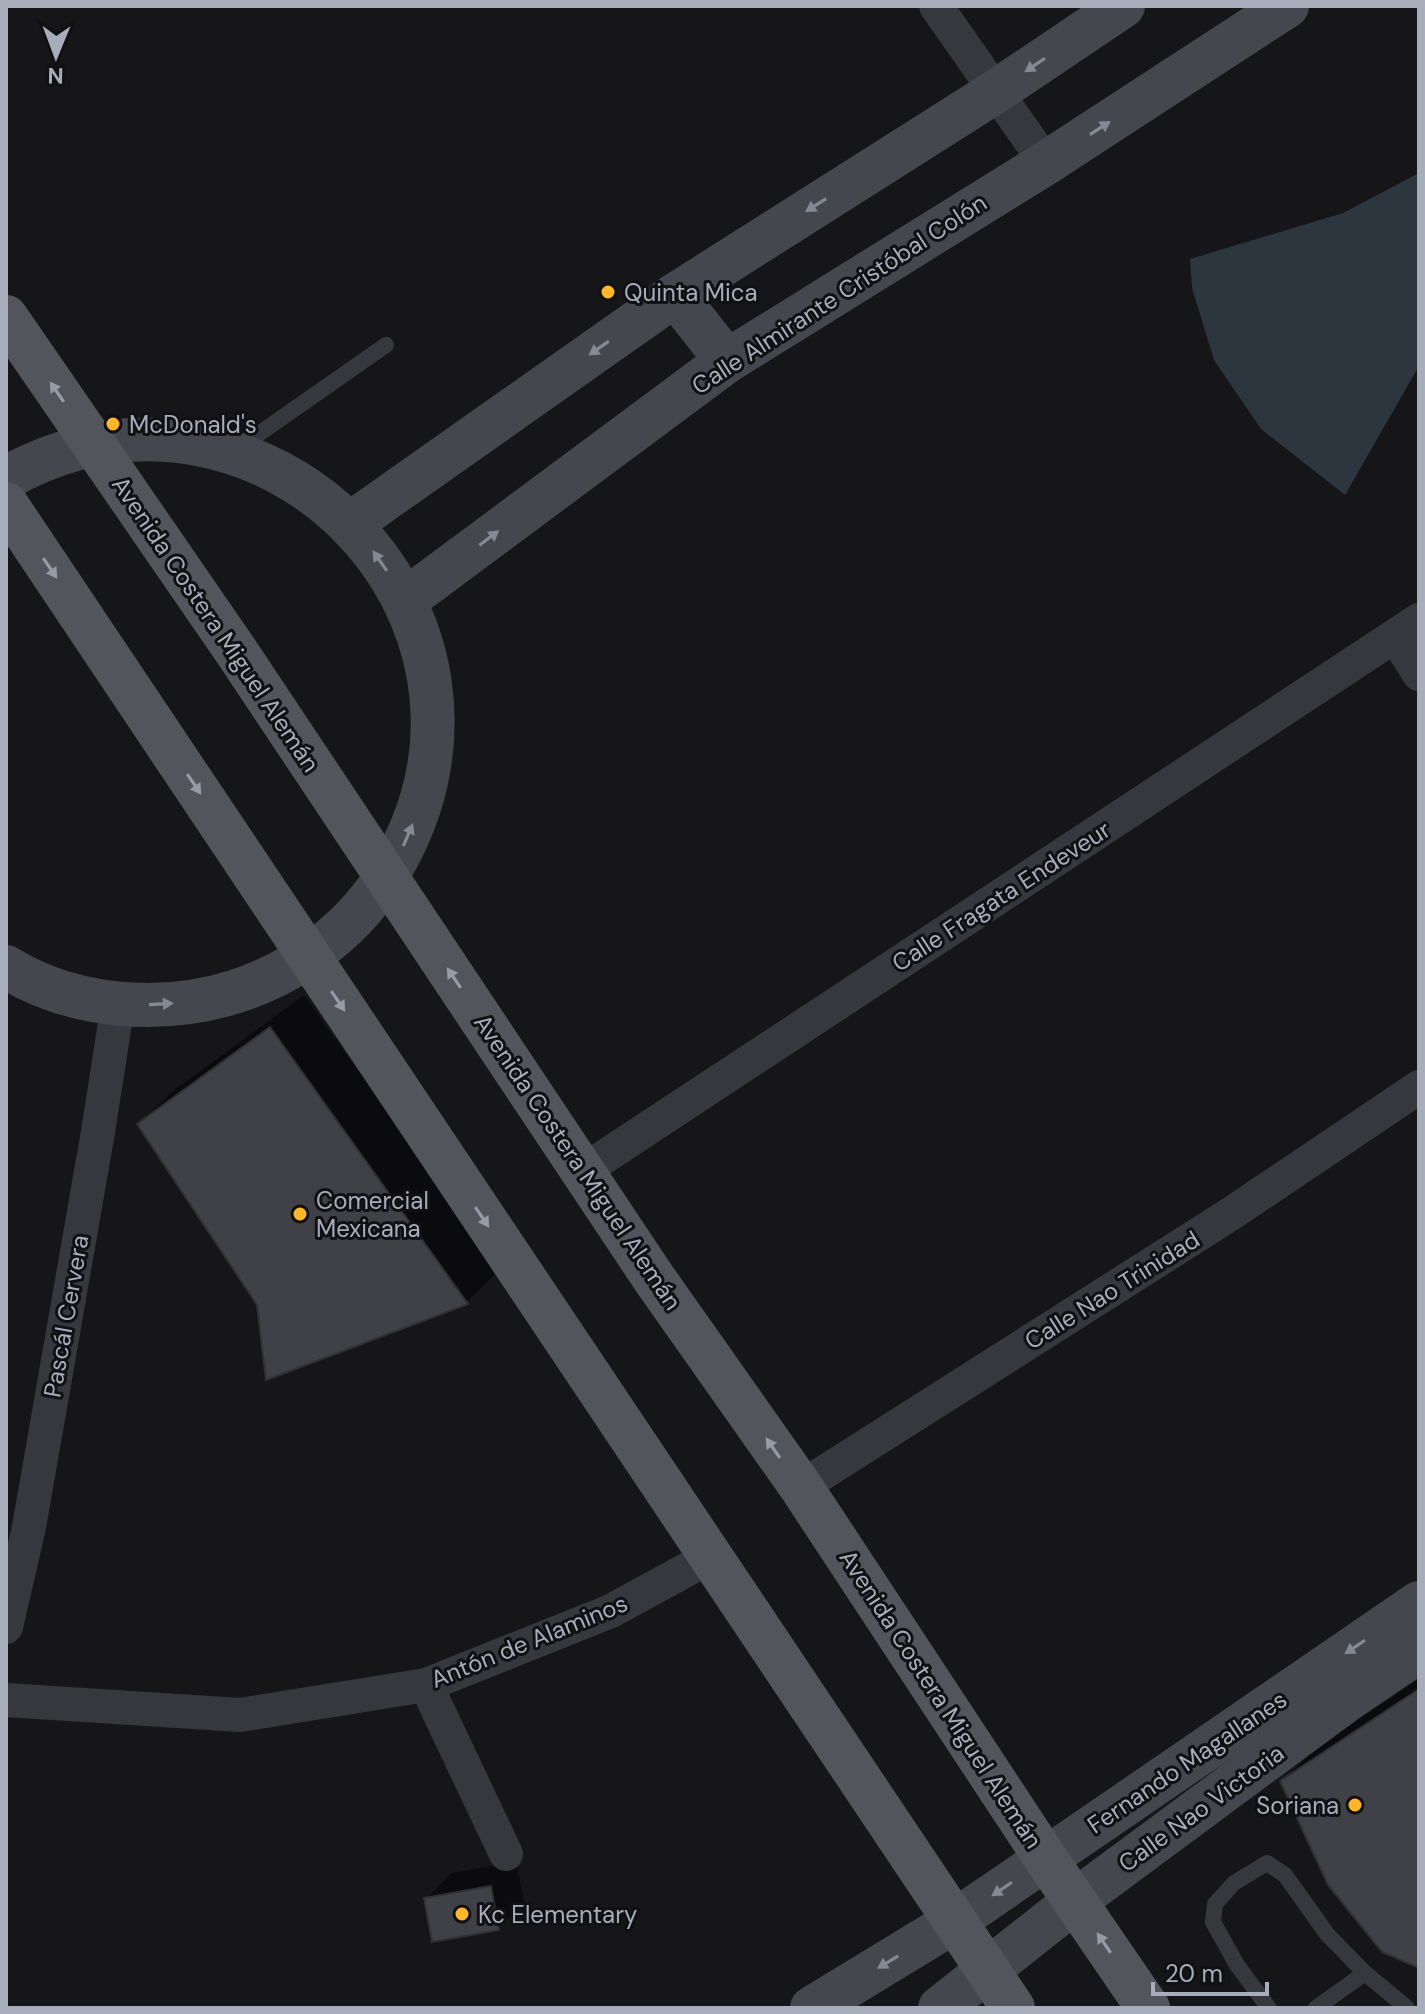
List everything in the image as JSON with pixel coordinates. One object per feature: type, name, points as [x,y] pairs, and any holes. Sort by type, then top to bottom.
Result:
[{"type":"main road","points":[[350,524],[675,295],[995,92],[1123,6]]},
{"type":"main road","name":"Calle Almirante Cristóbal Colón","points":[[404,601],[727,361],[1046,163],[1287,6]]},
{"type":"main road","points":[[675,295],[727,361]]},
{"type":"main road","name":"Avenida Costera Miguel Alemán","points":[[6,317],[238,654],[653,1277],[801,1487],[1148,2008]]},
{"type":"main road","points":[[6,478],[68,451],[128,441],[164,440],[232,453],[296,481],[325,501],[350,524],[389,573],[417,634],[427,668],[431,704],[427,776],[405,844],[387,876],[352,920],[308,956],[280,973],[218,997],[151,1005],[82,998],[48,988],[6,967]]},
{"type":"main road","points":[[6,504],[1013,2008]]},
{"type":"main road","name":"Fernando Magallanes","points":[[812,2008],[955,1921],[1419,1603]]},
{"type":"main road","name":"Calle Nao Victoria","points":[[940,2008],[1075,1901],[1348,1699],[1419,1651]]},
{"type":"street","points":[[936,6],[1046,163]]},
{"type":"street","points":[[1407,628],[1419,674]]},
{"type":"street","name":"Calle Fragata Endeveur","points":[[583,1171],[1407,628]]},
{"type":"street","name":"Pascál Cervera","points":[[6,1627],[29,1527],[118,1004]]},
{"type":"street","name":"Calle Nao Trinidad","points":[[801,1487],[1232,1213],[1419,1087]]},
{"type":"street","name":"Antón de Alaminos","points":[[6,1700],[240,1715],[426,1685],[611,1611],[710,1557]]},
{"type":"street","points":[[426,1685],[506,1854]]},
{"type":"lane","points":[[232,453],[386,345]]},
{"type":"lane","points":[[1269,2008],[1237,1965],[1213,1922],[1215,1904],[1234,1883],[1267,1863],[1285,1875],[1327,1934],[1365,1973],[1407,2008]]},
{"type":"lane","points":[[1316,2008],[1365,1973]]},
{"type":"shaded area","points":[[1419,173],[1419,366],[1345,495],[1261,429],[1214,360],[1192,288],[1190,259],[1343,213]]},
{"type":"building","name":"Comercial Mexicana","points":[[270,1027],[468,1304],[266,1380],[257,1305],[137,1124]]},
{"type":"building","name":"Soriana","points":[[1419,1689],[1419,1968],[1382,1952],[1328,1885],[1280,1781]]},
{"type":"building","name":"Kc Elementary","points":[[491,1886],[499,1930],[432,1942],[424,1898]]},
{"type":"place","name":"Quinta Mica","points":[[608,292]]},
{"type":"place","name":"McDonald's","points":[[113,424]]},
{"type":"place","name":"Comercial Mexicana","points":[[300,1214]]},
{"type":"place","name":"Soriana","points":[[1355,1805]]},
{"type":"place","name":"Kc Elementary","points":[[462,1914]]}]
